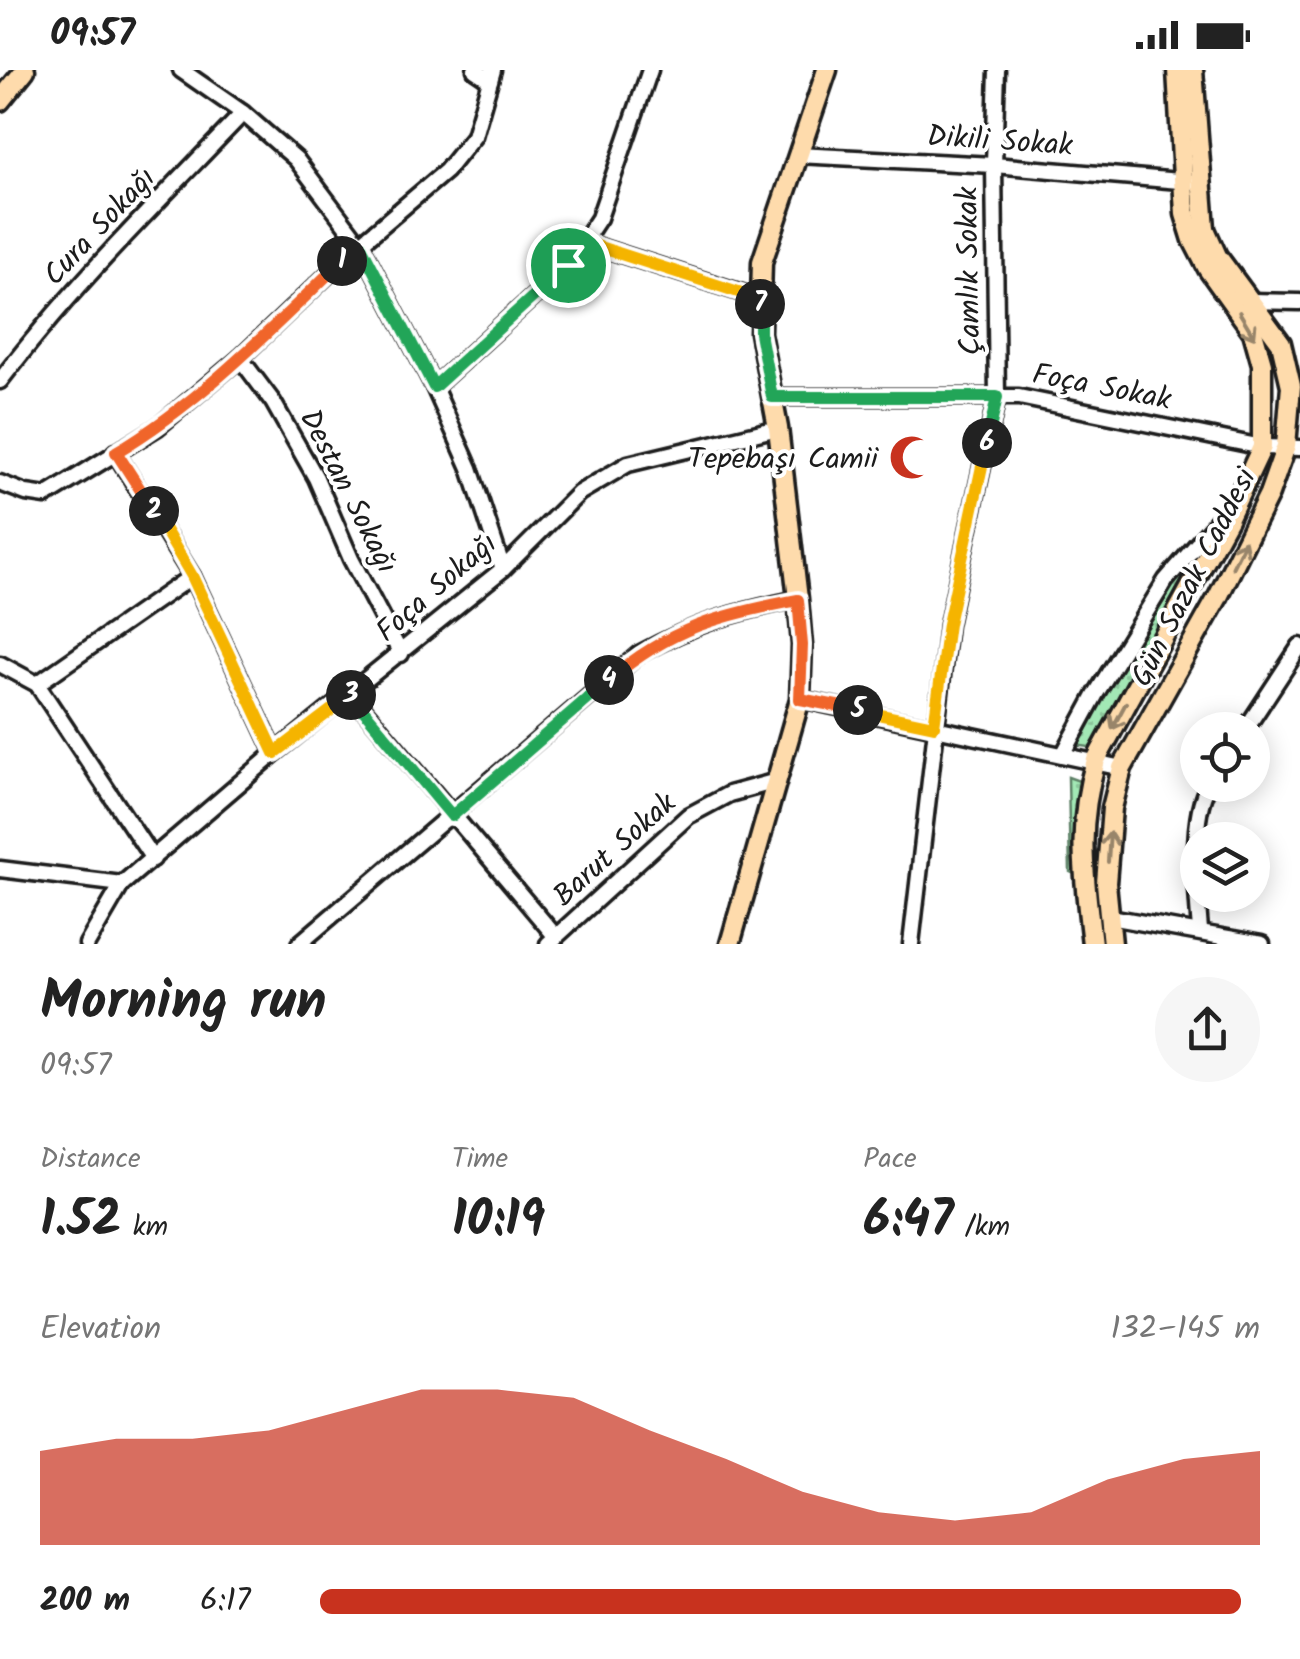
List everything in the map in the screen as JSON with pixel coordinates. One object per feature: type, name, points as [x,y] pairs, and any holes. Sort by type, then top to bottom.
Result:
[{"type":"main road","points":[[0,101],[25,70]]},
{"type":"main road","points":[[730,944],[800,699],[802,645],[798,600],[778,428],[760,333],[762,262],[827,70]]},
{"type":"main road","name":"Gün Sazak Caddesi","points":[[1112,944],[1106,883],[1112,808],[1122,768],[1218,597],[1293,447],[1291,386],[1281,343],[1217,256],[1205,229],[1192,182],[1177,70]]},
{"type":"main road","name":"Gün Sazak Caddesi","points":[[1092,944],[1082,863],[1084,803],[1096,760],[1262,447],[1262,364],[1253,332],[1208,269],[1192,240],[1186,214],[1192,182],[1193,70]]},
{"type":"street","points":[[181,70],[243,113],[296,158],[360,244],[434,387],[470,468],[502,569]]},
{"type":"street","points":[[0,482],[46,496],[158,427],[240,358],[456,160],[474,136],[492,75],[476,70]]},
{"type":"street","points":[[434,387],[568,265],[584,242],[599,218],[650,70]]},
{"type":"street","name":"Çamlık Sokak","points":[[911,944],[948,624],[997,397],[997,70]]},
{"type":"street","name":"Cura Sokağı","points":[[0,381],[33,337],[243,113]]},
{"type":"street","name":"Dikili Sokak","points":[[797,155],[994,165],[1192,182]]},
{"type":"street","points":[[584,242],[760,299]]},
{"type":"street","points":[[1252,301],[1300,302]]},
{"type":"street","name":"Destan Sokağı","points":[[240,358],[273,402],[316,478],[351,559],[401,654]]},
{"type":"street","name":"Foça Sokak","points":[[772,397],[1019,397],[1262,447],[1293,447]]},
{"type":"street","name":"Foça Sokağı","points":[[88,944],[122,884],[275,753],[502,569],[579,492],[628,464],[778,428]]},
{"type":"street","points":[[116,452],[192,576],[275,753]]},
{"type":"street","name":"Gün Sazak Caddesi","points":[[1064,753],[1096,692],[1166,580],[1239,495]]},
{"type":"street","points":[[36,684],[192,576]]},
{"type":"street","points":[[299,944],[639,654],[723,614],[798,600]]},
{"type":"street","points":[[1257,712],[1300,646]]},
{"type":"street","points":[[0,664],[36,684],[154,859]]},
{"type":"street","points":[[352,694],[552,941]]},
{"type":"street","points":[[800,699],[1122,768]]},
{"type":"street","name":"Barut Sokak","points":[[552,941],[688,816],[729,794],[777,781]]},
{"type":"street","points":[[1200,930],[1196,839],[1202,802]]},
{"type":"street","points":[[0,868],[122,884]]},
{"type":"street","points":[[1110,916],[1262,944]]},
{"type":"green space","points":[[1203,544],[1207,545],[1096,748],[1075,745],[1166,589]]},
{"type":"green space","points":[[1068,777],[1085,783],[1080,885],[1070,872]]},
{"type":"place","name":"Tepebaşı Camii","points":[[911,458]]},
{"type":"route","points":[[584,242],[760,299],[760,333],[772,397],[997,397],[948,624],[934,726],[800,699],[802,645],[798,600],[723,614],[639,654],[452,816],[352,694],[275,753],[192,576],[116,452],[158,427],[240,358],[360,244],[434,387],[568,265],[584,242]]}]
